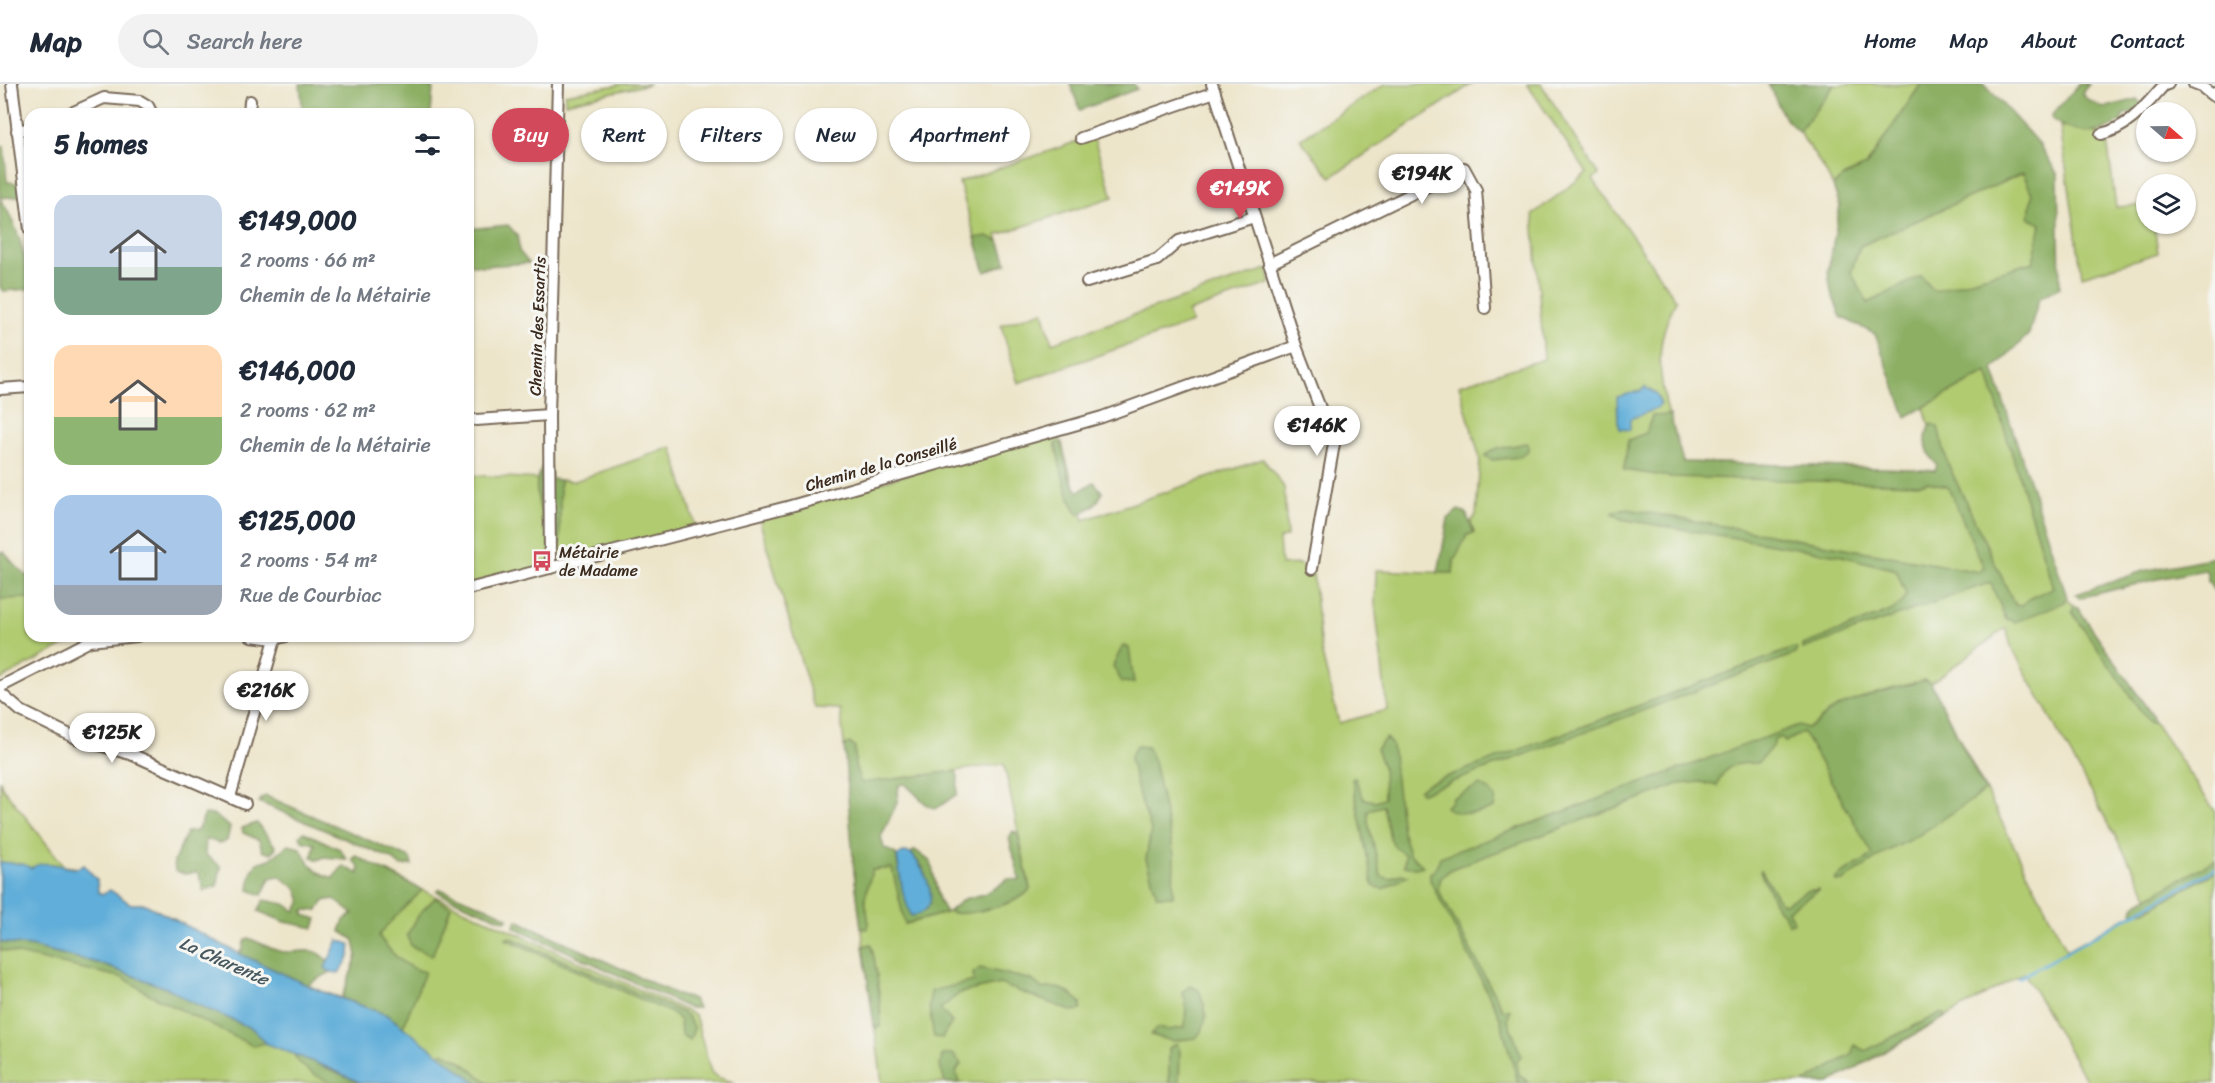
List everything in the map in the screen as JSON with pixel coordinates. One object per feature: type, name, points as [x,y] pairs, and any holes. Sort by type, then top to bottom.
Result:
[{"type":"street","points":[[12,84],[24,184]]},
{"type":"street","name":"Chemin des Essartis","points":[[550,568],[549,415],[558,84]]},
{"type":"street","points":[[2101,134],[2115,131],[2127,124],[2164,85],[2168,84]]},
{"type":"street","points":[[2194,84],[2213,94]]},
{"type":"street","points":[[1081,138],[1214,88],[1296,346],[1334,444],[1312,569]]},
{"type":"street","points":[[82,108],[104,98],[140,101],[149,108]]},
{"type":"street","points":[[249,108],[250,101]]},
{"type":"street","points":[[17,131],[24,129]]},
{"type":"street","points":[[1269,264],[1464,168],[1476,190],[1485,308]]},
{"type":"street","points":[[1087,282],[1157,260],[1179,241],[1254,217]]},
{"type":"street","name":"Chemin de la Conseillé","points":[[474,588],[787,507],[1102,417],[1296,346]]},
{"type":"street","points":[[0,389],[24,387]]},
{"type":"street","points":[[476,420],[549,415]]},
{"type":"street","points":[[0,687],[83,642]]},
{"type":"street","points":[[230,797],[278,642]]},
{"type":"street","points":[[0,693],[21,711],[76,738],[133,755],[245,804]]},
{"type":"green space","points":[[300,84],[426,84],[426,87],[433,88],[431,108],[302,108]]},
{"type":"green space","points":[[624,84],[650,84],[565,103],[565,94]]},
{"type":"green space","points":[[1070,84],[1134,84],[1137,89],[1080,110]]},
{"type":"green space","points":[[1385,84],[1472,84],[1331,177],[1300,139]]},
{"type":"green space","points":[[1527,84],[1541,84],[1599,174],[1593,179],[1676,300],[1664,331],[1660,363],[1664,397],[1682,462],[1909,469],[1943,475],[1924,407],[1991,370],[2061,590],[2215,811],[2215,1083],[2088,1083],[2024,973],[1829,1083],[882,1083],[854,872],[892,868],[906,924],[1030,889],[1004,764],[849,786],[840,709],[815,708],[759,519],[1057,429],[1084,520],[1263,459],[1284,487],[1287,536],[1279,539],[1281,565],[1299,564],[1313,574],[1321,650],[1339,723],[1387,710],[1375,603],[1376,570],[1453,573],[1454,561],[1467,535],[1474,532],[1471,522],[1476,515],[1480,459],[1459,385],[1544,359],[1533,214],[1587,173]],"holes":[[[2006,628],[2011,646],[2152,903],[2067,950],[1931,683]]]},
{"type":"green space","points":[[1768,84],[1835,84],[1799,132],[1784,117]]},
{"type":"green space","points":[[1835,84],[1921,84],[1866,166],[1843,177],[1833,186],[1799,132]]},
{"type":"green space","points":[[1921,84],[1984,84],[2039,144],[2058,175],[2060,287],[2039,298],[2029,334],[1993,369],[2067,597],[2065,602],[2015,622],[2006,619],[1991,584],[1986,584],[1803,649],[1803,645],[1891,611],[1903,602],[1906,594],[1896,570],[1838,555],[1621,519],[1613,513],[1614,511],[1628,509],[1979,572],[1984,568],[1948,487],[1928,482],[1920,484],[1670,477],[1624,470],[1628,440],[1646,433],[1652,416],[1670,415],[1683,462],[1935,471],[1937,465],[1930,456],[1926,441],[1927,431],[1932,424],[1938,427],[1948,464],[2015,605],[2021,606],[2030,598],[2053,588],[1987,372],[1906,417],[1875,334],[1841,317],[1831,292],[1828,271],[1840,206],[1833,186],[1843,177],[1866,166]],"holes":[[[2023,173],[2032,194],[2029,218],[2041,224],[2033,262],[1934,291],[1921,276],[1868,303],[1851,272],[1860,246]]]},
{"type":"green space","points":[[2079,84],[2089,84],[2082,93],[2088,100],[2103,108],[2137,99],[2140,102],[2136,102],[2134,112],[2122,115],[2123,120],[2099,132],[2071,129],[2058,124],[2053,120],[2052,115]]},
{"type":"green space","points":[[2060,126],[2106,133],[2116,207],[2136,206],[2136,234],[2155,234],[2158,253],[2082,276]]},
{"type":"green space","points":[[1093,136],[1113,197],[997,235],[1007,263],[985,272],[959,182],[1017,162],[1030,162],[1030,158]]},
{"type":"green space","points":[[0,146],[4,146],[7,182],[19,183],[21,196],[0,198]]},
{"type":"green space","points":[[2023,173],[2032,194],[2029,218],[2042,224],[2033,262],[1934,291],[1921,277],[1868,304],[1851,272],[1860,246]]},
{"type":"green space","points":[[0,199],[12,219],[20,242],[24,257],[24,289],[3,291],[0,287]]},
{"type":"green space","points":[[508,225],[518,236],[519,251],[529,263],[474,265],[474,228]]},
{"type":"green space","points":[[987,236],[999,241],[1007,263],[985,272],[975,238]]},
{"type":"green space","points":[[1267,269],[1271,283],[1188,312],[1192,323],[1018,383],[1001,325],[1043,311],[1052,343]]},
{"type":"green space","points":[[1062,442],[1068,475],[1078,492],[1094,482],[1102,492],[1096,503],[1079,514],[1070,499],[1061,470],[1055,443]]},
{"type":"green space","points":[[1526,443],[1529,447],[1527,452],[1519,457],[1492,460],[1485,456],[1492,450]]},
{"type":"green space","points":[[672,447],[697,530],[474,587],[474,475],[575,481]]},
{"type":"green space","points":[[550,465],[551,479],[560,480],[560,546],[558,551],[550,552],[550,525],[542,520],[537,479],[543,466]]},
{"type":"green space","points":[[1458,510],[1466,513],[1474,533],[1467,535],[1454,561],[1453,573],[1438,573],[1448,519]]},
{"type":"green space","points":[[0,552],[4,552],[24,573],[24,598],[1,599]]},
{"type":"green space","points":[[2215,557],[2215,592],[2208,582],[2205,570],[2079,598],[2076,594],[2143,571]]},
{"type":"green space","points":[[0,594],[24,595],[24,642],[70,642],[0,680]]},
{"type":"green space","points":[[2074,606],[2078,608],[2152,715],[2154,723],[2147,720],[2072,612]]},
{"type":"green space","points":[[1123,645],[1129,648],[1134,683],[1122,682],[1113,666]]},
{"type":"green space","points":[[1794,648],[1797,649],[1795,654],[1422,793],[1419,790],[1427,784]]},
{"type":"green space","points":[[1924,680],[1931,683],[1985,791],[1919,835],[1886,852],[1843,881],[1835,881],[1837,877],[1873,855],[1803,732],[1785,742],[1781,737],[1774,740],[1774,744],[1758,763],[1732,766],[1720,778],[1717,786],[1701,782],[1679,784],[1451,869],[1441,878],[1438,889],[1503,1010],[1510,1010],[1508,1020],[1521,1056],[1517,1062],[1519,1075],[1528,1083],[1518,1083],[1499,1015],[1430,880],[1430,873],[1436,869],[1440,857],[1799,725],[1807,728],[1833,709],[1847,703]]},
{"type":"green space","points":[[1386,738],[1392,745],[1402,831],[1409,853],[1423,866],[1415,868],[1404,866],[1405,855],[1395,847],[1390,838],[1383,806],[1368,810],[1368,822],[1381,876],[1389,879],[1401,874],[1408,876],[1383,889],[1373,886],[1352,779],[1355,778],[1364,799],[1375,801],[1384,798],[1383,767],[1376,749]]},
{"type":"green space","points":[[850,743],[855,748],[855,765],[861,783],[956,771],[957,794],[936,809],[927,805],[905,784],[899,785],[897,803],[881,837],[884,848],[896,854],[903,893],[923,868],[911,853],[915,850],[931,862],[939,900],[946,913],[905,924],[892,868],[872,870],[865,898],[869,924],[867,929],[861,928],[844,746]]},
{"type":"green space","points":[[1136,746],[1147,747],[1154,761],[1174,855],[1173,896],[1157,896],[1146,859],[1151,830],[1138,792],[1130,758]]},
{"type":"green space","points":[[0,780],[2,787],[64,866],[80,868],[84,865],[97,880],[98,892],[102,894],[110,890],[131,904],[145,904],[238,953],[318,990],[342,998],[387,871],[422,890],[695,1015],[711,1072],[717,1077],[736,1083],[0,1083]]},
{"type":"green space","points":[[1480,785],[1496,798],[1494,808],[1469,814],[1445,807],[1452,798]]},
{"type":"green space","points":[[266,796],[410,858],[412,865],[400,866],[392,859],[259,802]]},
{"type":"green space","points":[[205,814],[214,815],[230,827],[227,841],[219,843],[206,839],[205,854],[221,867],[217,886],[203,891],[197,872],[185,874],[175,871],[174,861],[187,832],[197,831]]},
{"type":"green space","points":[[257,823],[276,847],[272,853],[263,852],[259,840],[243,833],[242,828]]},
{"type":"green space","points":[[1013,831],[1018,834],[1030,889],[1015,900],[992,908],[967,913],[948,912],[964,899],[984,894],[1007,879],[1020,880],[1009,838]]},
{"type":"green space","points":[[304,832],[340,849],[347,859],[324,857],[318,860],[312,857],[315,844],[302,841],[300,835]]},
{"type":"green space","points":[[288,845],[300,848],[313,867],[327,876],[333,878],[343,866],[359,874],[359,866],[352,860],[356,856],[422,890],[379,936],[399,959],[410,967],[425,972],[403,1027],[387,1015],[342,998],[357,956],[354,940],[340,931],[344,920],[353,914],[334,899],[324,901],[317,911],[304,910],[304,915],[317,919],[314,928],[285,922],[258,911],[264,900],[285,904],[295,911],[301,902],[297,889],[279,876],[270,878],[262,895],[249,890],[251,873],[257,863],[270,859]]},
{"type":"green space","points":[[2215,860],[2215,872],[2146,911],[2133,911],[2135,905],[2143,900]]},
{"type":"green space","points":[[1761,870],[1780,902],[1785,904],[1806,891],[1820,889],[1788,910],[1794,923],[1789,924],[1783,913],[1778,910]]},
{"type":"green space","points":[[440,889],[508,918],[505,921],[443,895],[437,891]]},
{"type":"green space","points":[[435,898],[451,907],[432,956],[411,946],[407,935],[420,913]]},
{"type":"green space","points":[[517,920],[680,996],[693,999],[698,1008],[689,1008],[514,927]]},
{"type":"green space","points":[[510,937],[683,1013],[688,1017],[694,1029],[690,1040],[681,1035],[680,1021],[674,1014],[506,939]]},
{"type":"green space","points":[[248,938],[279,951],[316,952],[328,961],[325,968],[331,972],[307,985],[238,953],[243,950],[244,942]]},
{"type":"green space","points":[[0,942],[30,946],[98,963],[172,990],[187,1000],[253,1029],[265,1043],[253,1046],[151,995],[124,978],[0,950]]},
{"type":"green space","points":[[871,944],[880,1005],[881,1026],[876,1028],[863,946]]},
{"type":"green space","points":[[980,968],[1032,980],[1043,989],[1064,990],[1081,1003],[1081,1010],[1071,1011],[1000,984],[960,993],[940,1009],[952,1022],[942,1038],[934,1037],[929,1006],[931,991],[974,981],[973,973]]},
{"type":"green space","points":[[1190,986],[1199,990],[1204,1003],[1206,1015],[1201,1032],[1196,1038],[1172,1041],[1151,1035],[1157,1028],[1169,1030],[1185,1027],[1186,1002],[1182,992]]},
{"type":"green space","points":[[1942,1012],[1946,1015],[1943,1018],[1829,1083],[1804,1083],[1852,1054],[1854,1045],[1865,1051]]},
{"type":"green space","points":[[1177,1043],[1180,1051],[1179,1083],[1169,1083],[1169,1048]]},
{"type":"green space","points":[[443,1052],[459,1060],[489,1083],[477,1083],[439,1055]]},
{"type":"green space","points":[[293,1053],[361,1083],[336,1083],[324,1079],[305,1068]]},
{"type":"green space","points":[[953,1054],[961,1064],[956,1072],[960,1083],[945,1083],[940,1066],[942,1055]]},
{"type":"water","points":[[1645,387],[1656,394],[1661,404],[1657,408],[1630,419],[1630,430],[1620,429],[1617,397],[1640,391]]},
{"type":"water","points":[[904,852],[911,853],[922,869],[927,879],[931,898],[922,913],[911,916],[903,893],[897,857]]},
{"type":"water","name":"La Charente","points":[[0,862],[23,864],[31,868],[46,863],[72,868],[84,865],[97,880],[98,892],[102,894],[110,890],[131,904],[145,904],[238,953],[318,990],[387,1015],[477,1083],[361,1083],[265,1043],[253,1029],[187,1000],[172,990],[98,963],[30,946],[0,942]]},
{"type":"water","points":[[338,940],[350,944],[351,948],[348,959],[339,973],[325,968]]},
{"type":"waterway","points":[[2019,978],[2215,869]]},
{"type":"place","name":"Métairie de Madame","points":[[542,561]]}]
